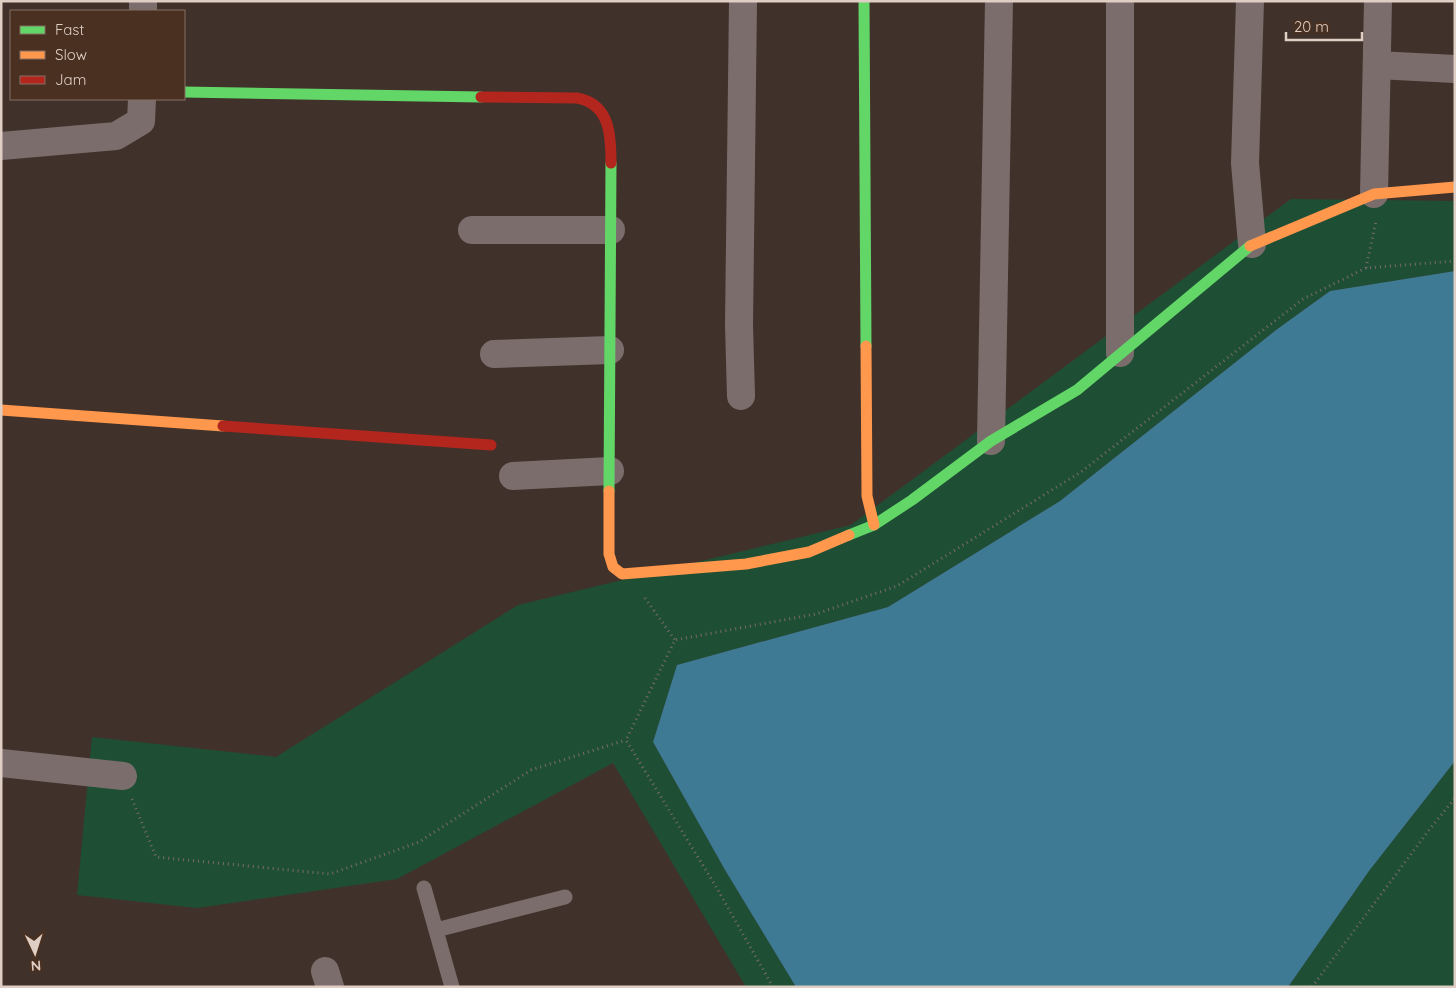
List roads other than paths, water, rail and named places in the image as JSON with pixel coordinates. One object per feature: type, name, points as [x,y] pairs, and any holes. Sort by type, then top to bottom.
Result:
[{"type":"street","points":[[742,396],[739,325],[743,1]]},
{"type":"street","points":[[864,1],[867,496],[874,525]]},
{"type":"street","points":[[991,441],[999,1]]},
{"type":"street","points":[[1120,1],[1120,353]]},
{"type":"street","points":[[1250,1],[1245,163],[1252,244]]},
{"type":"street","points":[[1377,194],[1378,1]]},
{"type":"street","points":[[1377,65],[1455,69]]},
{"type":"street","points":[[185,92],[577,98],[592,102],[601,113],[608,128],[611,147],[610,554],[613,567],[622,574],[746,564],[809,552],[874,525],[912,500],[991,441],[1077,390],[1252,244],[1377,194],[1455,187]]},
{"type":"street","points":[[1,146],[116,136],[141,121],[142,100]]},
{"type":"street","points":[[472,230],[611,230]]},
{"type":"street","points":[[494,354],[610,350]]},
{"type":"street","points":[[1,410],[491,445]]},
{"type":"street","points":[[514,476],[610,471]]},
{"type":"street","points":[[1,763],[123,776]]},
{"type":"lane","points":[[424,888],[452,987]]},
{"type":"lane","points":[[436,930],[565,897]]},
{"type":"water","points":[[1455,271],[1455,761],[1369,871],[1288,987],[796,987],[725,870],[653,742],[677,665],[888,607],[1060,501],[1276,330],[1330,291]]}]
